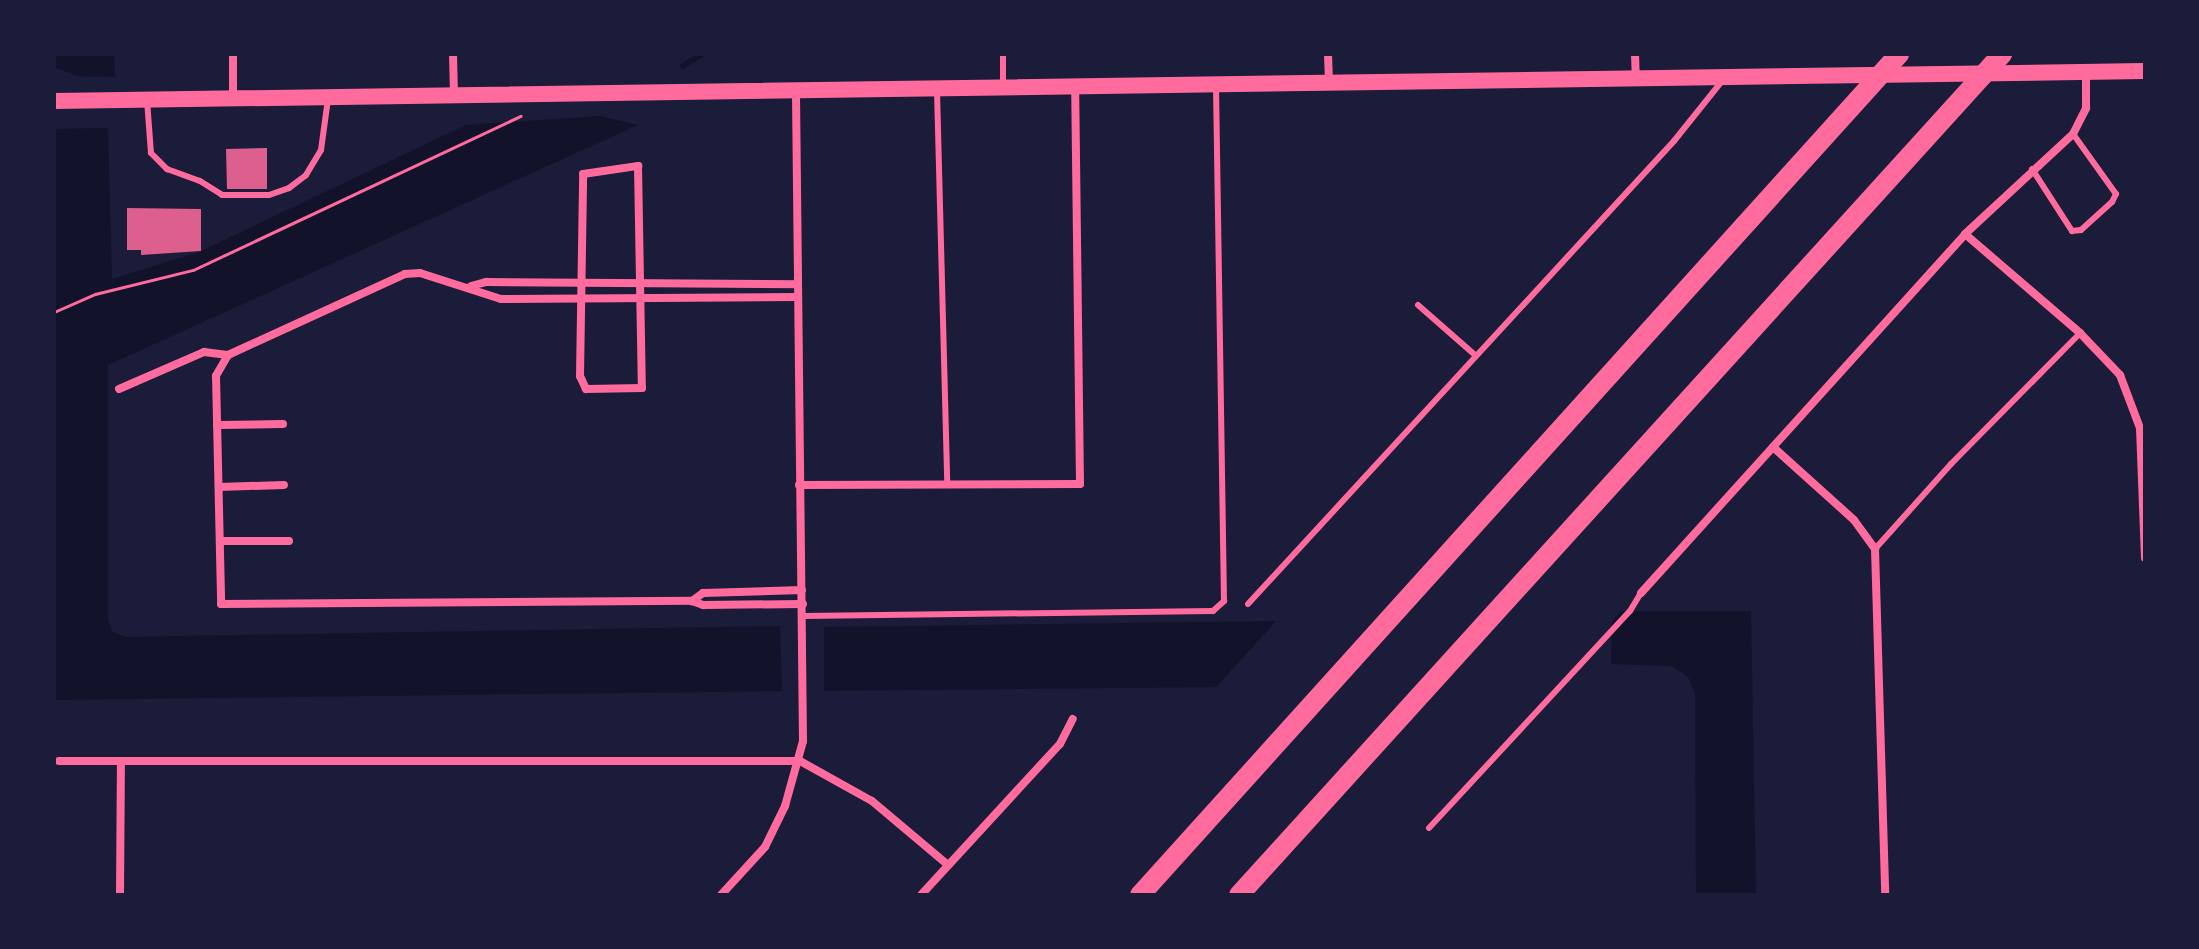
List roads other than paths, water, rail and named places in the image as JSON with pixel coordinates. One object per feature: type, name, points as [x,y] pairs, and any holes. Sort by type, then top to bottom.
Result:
[{"type":"highway","points":[[1140,895],[1899,54]]},
{"type":"highway","points":[[1239,895],[2002,54]]},
{"type":"main road","points":[[54,101],[233,101],[1329,80],[2145,71]]},
{"type":"street","points":[[233,54],[233,101]]},
{"type":"street","points":[[453,54],[454,96]]},
{"type":"street","points":[[1328,54],[1329,80]]},
{"type":"street","points":[[1635,54],[1636,77]]},
{"type":"street","points":[[1641,593],[1965,234],[2073,134],[2086,108],[2086,71]]},
{"type":"street","points":[[799,485],[1080,484],[1075,85]]},
{"type":"street","points":[[721,895],[765,847],[800,761],[804,721],[796,89]]},
{"type":"street","points":[[638,166],[639,285],[642,388],[586,389],[580,376],[583,174],[638,166]]},
{"type":"street","points":[[1965,234],[2080,333],[2120,375],[2133,400],[2144,457],[2145,558]]},
{"type":"street","points":[[119,389],[204,352],[228,355],[405,274],[420,273],[471,286],[483,296],[501,299],[798,297]]},
{"type":"street","points":[[471,286],[486,282],[798,284]]},
{"type":"street","points":[[228,355],[216,376],[221,604],[692,601],[703,605],[803,604]]},
{"type":"street","points":[[217,425],[283,424]]},
{"type":"street","points":[[1773,447],[1854,520],[1875,549],[1885,895]]},
{"type":"street","points":[[219,487],[284,485]]},
{"type":"street","points":[[220,541],[289,541]]},
{"type":"street","points":[[692,601],[703,593],[802,590]]},
{"type":"street","points":[[921,895],[1060,744],[1073,719]]},
{"type":"street","points":[[59,761],[800,761],[872,801],[948,865]]},
{"type":"street","points":[[120,895],[121,762]]},
{"type":"lane","points":[[1003,54],[1003,86]]},
{"type":"lane","points":[[1248,604],[1674,141],[1727,75]]},
{"type":"lane","points":[[803,616],[1213,611],[1224,601],[1216,83]]},
{"type":"lane","points":[[937,87],[947,483]]},
{"type":"lane","points":[[147,99],[151,153],[167,169],[200,181],[222,195],[269,195],[289,188],[306,175],[321,150],[328,99]]},
{"type":"lane","points":[[2032,169],[2072,231],[2081,230],[2112,202],[2116,194],[2073,134]]},
{"type":"lane","points":[[1418,305],[1476,356]]},
{"type":"lane","points":[[1875,549],[1951,464],[2080,333]]},
{"type":"lane","points":[[1429,828],[1630,611],[1641,593]]},
{"type":"waterway","points":[[683,66],[702,54]]}]
